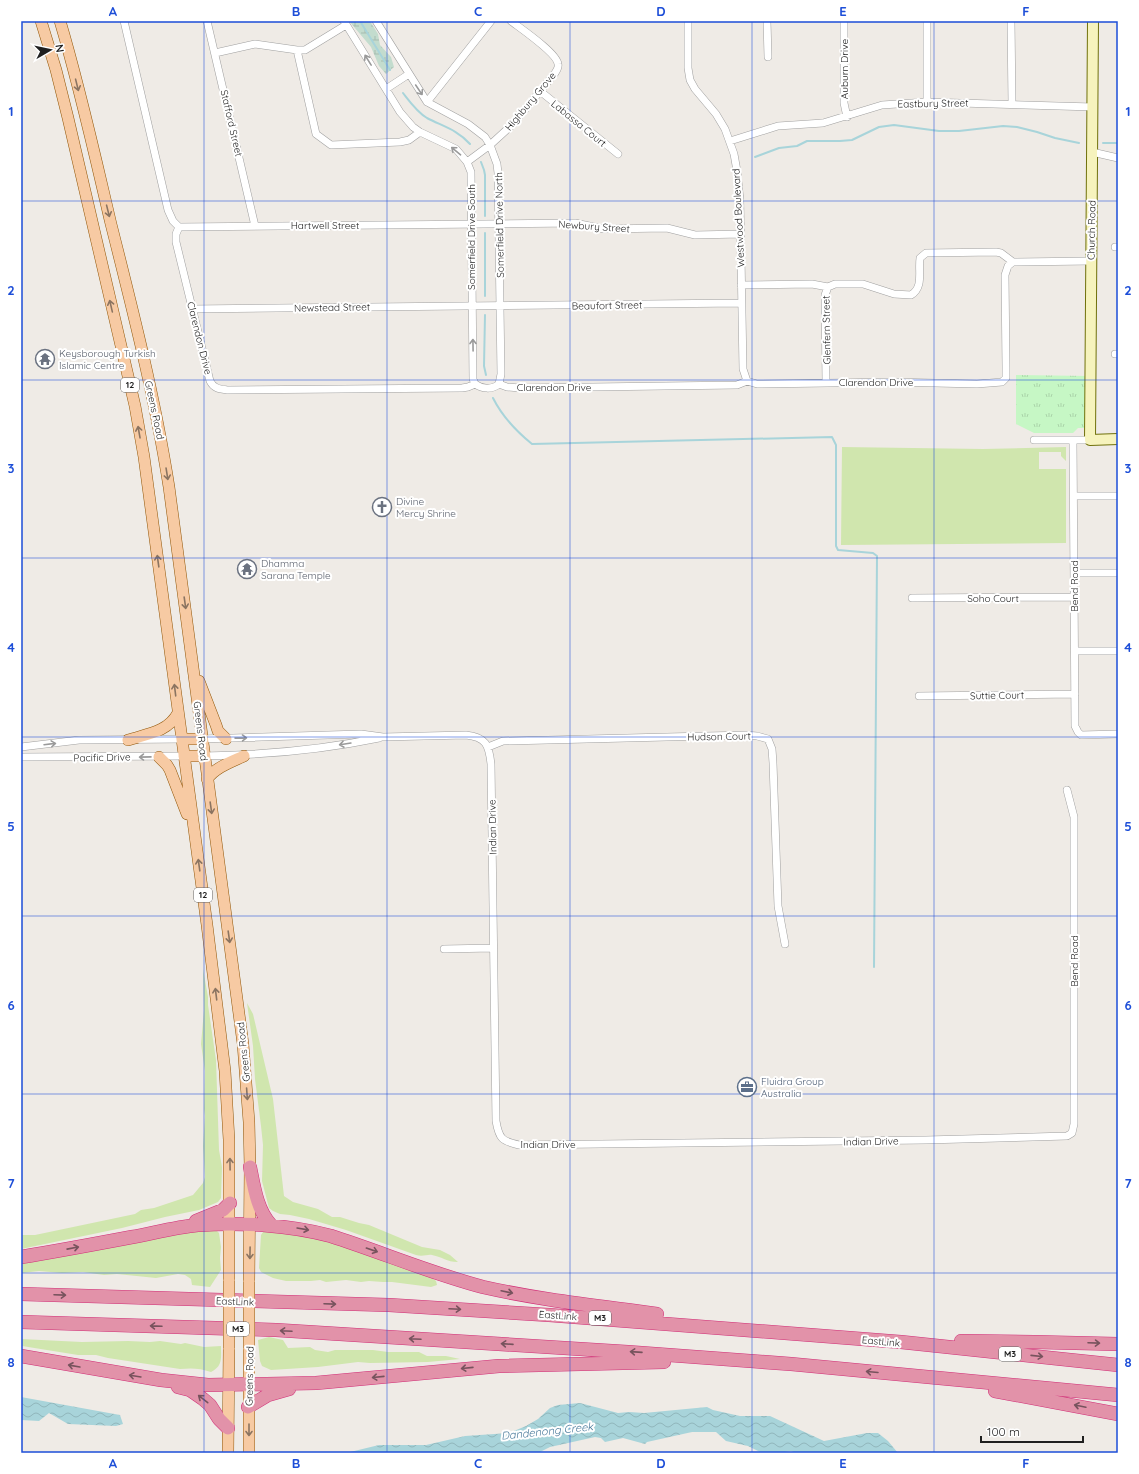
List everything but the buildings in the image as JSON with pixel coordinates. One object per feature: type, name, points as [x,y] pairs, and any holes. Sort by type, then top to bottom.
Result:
[{"type":"highway","points":[[250,1167],[258,1203],[265,1219],[271,1225]]},
{"type":"highway","points":[[166,1230],[213,1215],[223,1210],[230,1202]]},
{"type":"highway","points":[[21,1257],[198,1225],[271,1225],[301,1229],[331,1236],[461,1280],[504,1291],[580,1304],[811,1335]]},
{"type":"highway","name":"EastLink","points":[[21,1294],[389,1306],[624,1320],[901,1342],[1118,1365]]},
{"type":"highway","name":"M3","points":[[21,1322],[276,1330],[731,1359],[1118,1395]]},
{"type":"highway","points":[[901,1342],[986,1341],[1118,1344]]},
{"type":"highway","points":[[21,1356],[161,1380],[197,1384],[229,1385],[316,1383],[488,1366],[731,1359]]},
{"type":"highway","points":[[911,1375],[1118,1414]]},
{"type":"highway","points":[[161,1380],[196,1394],[210,1405],[219,1419],[228,1428]]},
{"type":"highway","points":[[248,1407],[268,1395],[316,1383]]},
{"type":"main road","name":"Greens Road","points":[[41,21],[56,70],[68,118],[134,406],[144,457],[182,739],[225,1071],[229,1140],[230,1202],[228,1453]]},
{"type":"main road","name":"Church Road","points":[[1090,440],[1093,21]]},
{"type":"main road","name":"Greens Road","points":[[61,24],[137,328],[161,435],[243,1044],[249,1122],[250,1167],[249,1453]]},
{"type":"main road","points":[[45,33],[61,24]]},
{"type":"main road","points":[[117,333],[127,326],[137,328]]},
{"type":"main road","points":[[1090,440],[1118,439]]},
{"type":"main road","points":[[193,664],[218,731],[226,739]]},
{"type":"main road","points":[[128,740],[160,730],[171,723],[178,713]]},
{"type":"main road","points":[[182,739],[202,739]]},
{"type":"main road","points":[[184,756],[204,756]]},
{"type":"main road","points":[[208,779],[220,768],[244,756]]},
{"type":"main road","points":[[159,757],[170,770],[186,809],[195,842]]},
{"type":"street","points":[[124,21],[168,210],[173,221],[179,227]]},
{"type":"street","name":"Stafford Street","points":[[207,21],[255,226]]},
{"type":"street","name":"Somerfield Drive North","points":[[376,21],[427,102],[435,108],[468,124],[484,137],[490,145],[497,164],[501,374],[499,384]]},
{"type":"street","points":[[427,102],[491,21]]},
{"type":"street","name":"Highbury Grove","points":[[467,162],[490,145],[513,124],[555,73],[558,63],[553,54],[511,21]]},
{"type":"street","name":"Westwood Boulevard","points":[[688,21],[688,68],[690,80],[695,89],[716,114],[730,141],[737,171],[743,370],[747,381]]},
{"type":"street","points":[[768,21],[768,56]]},
{"type":"street","name":"Auburn Drive","points":[[844,21],[844,103],[847,116]]},
{"type":"street","points":[[927,21],[927,102]]},
{"type":"street","points":[[1010,21],[1012,104]]},
{"type":"street","points":[[215,53],[255,44],[305,50],[345,23],[400,112],[413,127],[420,132],[456,149],[467,162]]},
{"type":"street","points":[[297,50],[316,134],[324,141],[331,145],[400,142],[409,140],[420,132]]},
{"type":"street","points":[[386,89],[409,74]]},
{"type":"street","name":"Labassa Court","points":[[540,91],[618,154]]},
{"type":"street","name":"Eastbury Street","points":[[730,141],[778,126],[823,123],[882,105],[927,102],[1093,107]]},
{"type":"street","points":[[1092,152],[1118,158]]},
{"type":"street","name":"Somerfield Drive South","points":[[467,162],[471,184],[472,306],[475,384]]},
{"type":"street","name":"Newbury Street","points":[[471,225],[575,223],[604,229],[667,228],[695,234],[740,234]]},
{"type":"street","name":"Hartwell Street","points":[[179,227],[471,225]]},
{"type":"street","name":"Clarendon Drive","points":[[179,227],[176,234],[176,242],[210,381],[213,386],[222,390],[462,388],[475,384],[480,387],[488,388],[499,384],[507,387],[520,388],[699,386],[738,385],[747,381],[757,384],[826,382],[977,384],[1002,382],[1006,378],[1005,275],[1008,266],[1013,262]]},
{"type":"street","name":"Glenfern Street","points":[[826,382],[824,295],[828,287],[835,284],[863,284],[894,294],[911,295],[917,290],[919,285],[920,258],[926,253],[996,252],[1001,253],[1013,262]]},
{"type":"street","points":[[1013,262],[1091,260]]},
{"type":"street","points":[[741,285],[812,284],[828,287]]},
{"type":"street","name":"Beaufort Street","points":[[472,306],[741,303]]},
{"type":"street","name":"Newstead Street","points":[[192,309],[472,306]]},
{"type":"street","points":[[1034,440],[1090,440]]},
{"type":"street","name":"Bend Road","points":[[1073,440],[1075,726],[1081,735],[1118,734]]},
{"type":"street","points":[[1074,496],[1118,496]]},
{"type":"street","points":[[1074,573],[1118,574]]},
{"type":"street","name":"Soho Court","points":[[912,598],[1074,597]]},
{"type":"street","points":[[1075,651],[1118,651]]},
{"type":"street","name":"Suttie Court","points":[[919,696],[1075,694]]},
{"type":"street","points":[[202,739],[361,734],[383,737]]},
{"type":"street","points":[[204,756],[244,756],[288,752],[383,737],[466,735],[476,736],[484,741],[488,747]]},
{"type":"street","name":"Hudson Court","points":[[488,747],[503,741],[746,735],[768,739],[772,749],[778,906],[784,944]]},
{"type":"street","name":"Pacific Drive","points":[[21,748],[79,740],[182,739]]},
{"type":"street","name":"Indian Drive","points":[[488,747],[491,764],[496,1121],[498,1134],[506,1142],[523,1145],[926,1140],[1067,1136],[1072,1133]]},
{"type":"street","name":"Pacific Drive","points":[[21,757],[184,756]]},
{"type":"street","name":"Bend Road","points":[[1067,790],[1074,817],[1074,1124],[1072,1133]]},
{"type":"street","points":[[444,949],[493,948]]},
{"type":"green space","points":[[349,21],[370,21],[378,34],[380,45],[391,57],[394,67],[386,74],[379,66],[371,47]]},
{"type":"green space","points":[[1016,375],[1089,376],[1089,428],[1078,428],[1073,433],[1034,433],[1016,424]]},
{"type":"green space","points":[[842,447],[983,449],[1066,447],[1066,461],[1061,456],[1061,452],[1039,452],[1039,469],[1066,469],[1066,543],[841,545]]},
{"type":"green space","points":[[203,969],[216,1060],[219,1150],[222,1167],[221,1198],[218,1202],[199,1210],[21,1249],[21,1235],[35,1235],[135,1214],[141,1210],[154,1208],[193,1195],[203,1183],[205,1177],[203,1146],[205,1071],[201,1044],[204,1010]]},
{"type":"green space","points":[[247,1003],[253,1014],[273,1099],[284,1196],[293,1202],[318,1209],[332,1217],[340,1217],[369,1225],[422,1247],[440,1250],[450,1255],[458,1262],[432,1255],[416,1255],[346,1230],[309,1219],[280,1214],[269,1208],[262,1181],[263,1145]]},
{"type":"green space","points":[[215,1229],[219,1233],[221,1247],[221,1270],[210,1287],[192,1285],[191,1279],[185,1275],[178,1274],[156,1278],[117,1274],[104,1275],[83,1272],[62,1273],[39,1271],[21,1273],[21,1263],[161,1236]]},
{"type":"green space","points":[[268,1229],[293,1229],[431,1277],[436,1281],[437,1285],[431,1287],[392,1282],[361,1282],[346,1280],[326,1282],[320,1280],[286,1281],[273,1278],[261,1272],[259,1268],[261,1235]]},
{"type":"green space","points":[[269,1337],[283,1340],[288,1348],[310,1347],[315,1350],[328,1352],[335,1350],[373,1350],[388,1352],[419,1352],[427,1356],[446,1356],[460,1359],[428,1362],[358,1362],[318,1367],[271,1370],[262,1366],[260,1361],[258,1340]]},
{"type":"green space","points":[[21,1339],[82,1342],[160,1341],[181,1344],[185,1343],[204,1347],[221,1346],[221,1358],[218,1367],[211,1372],[192,1368],[180,1369],[96,1355],[78,1355],[22,1346]]},
{"type":"water","points":[[21,1397],[120,1415],[123,1424],[116,1426],[68,1424],[49,1413],[39,1421],[21,1420]]},
{"type":"water","name":"Dandenong Creek","points":[[580,1403],[618,1413],[644,1413],[707,1407],[713,1410],[740,1416],[770,1416],[824,1441],[867,1433],[878,1433],[888,1441],[898,1453],[796,1453],[791,1451],[778,1453],[760,1452],[748,1446],[726,1441],[716,1432],[692,1432],[647,1442],[645,1444],[623,1438],[605,1442],[601,1438],[595,1437],[550,1447],[538,1453],[346,1453],[379,1445],[426,1445],[465,1436],[509,1433],[538,1419],[550,1408],[558,1405]]},
{"type":"waterway","points":[[360,21],[390,70]]},
{"type":"waterway","points":[[403,93],[423,116],[455,132],[470,144]]},
{"type":"waterway","points":[[755,157],[779,148],[797,146],[807,141],[852,140],[879,127],[894,125],[939,131],[959,131],[1003,126],[1017,127],[1079,143]]},
{"type":"waterway","points":[[1103,143],[1118,143]]},
{"type":"waterway","points":[[481,162],[485,175],[485,216]]},
{"type":"waterway","points":[[485,233],[485,296]]},
{"type":"waterway","points":[[485,315],[484,366],[486,375]]},
{"type":"waterway","points":[[493,398],[510,423],[532,444],[832,437],[836,445],[836,546],[838,550],[873,553],[877,556],[874,967]]},
{"type":"place","name":"Keysborough Turkish Islamic Centre","points":[[45,359]]},
{"type":"place","name":"Divine Mercy Shrine","points":[[382,507]]},
{"type":"place","name":"Dhamma Sarana Temple","points":[[247,569]]},
{"type":"place","name":"Fluidra Group Australia","points":[[747,1087]]}]
